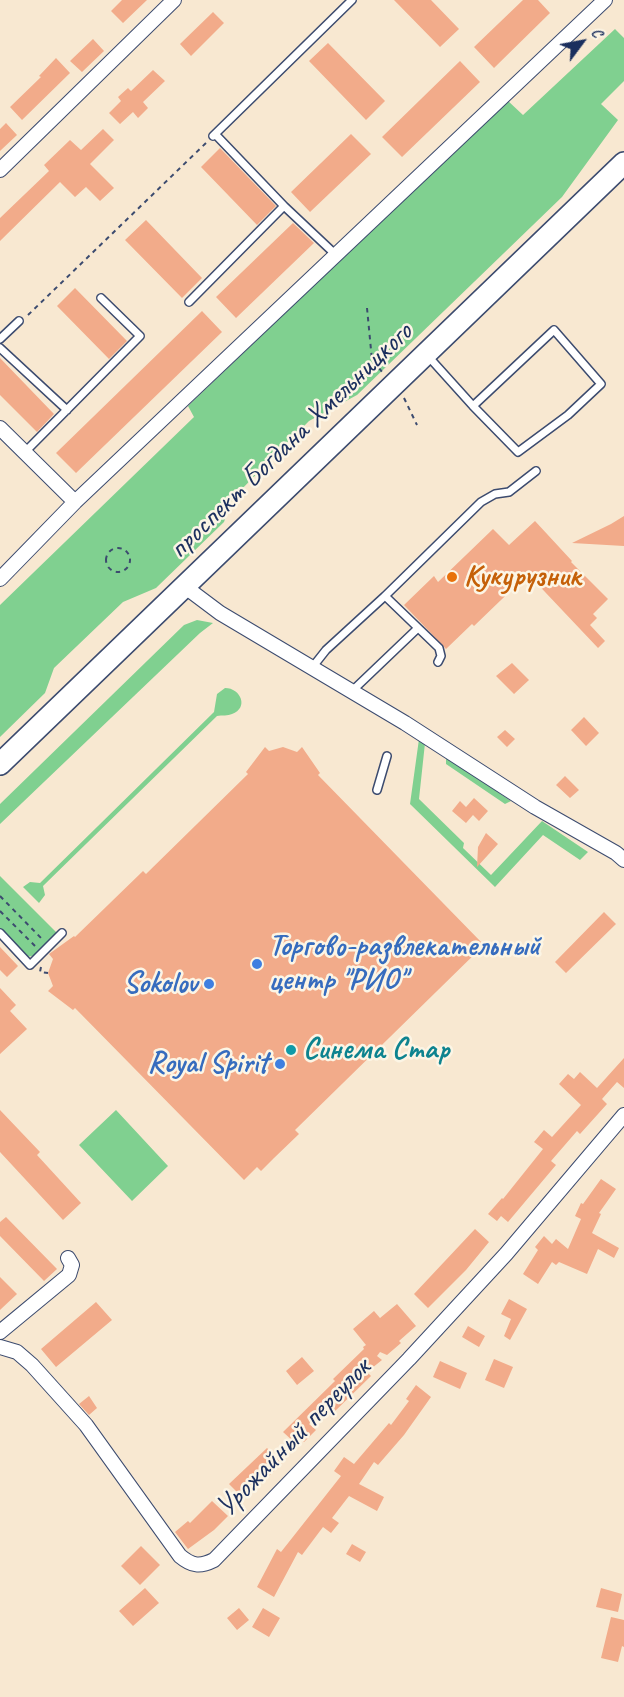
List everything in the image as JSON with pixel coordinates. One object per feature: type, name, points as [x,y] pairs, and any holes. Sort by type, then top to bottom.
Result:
[{"type":"main road","name":"проспект Богдана Хмельницкого","points":[[0,764],[624,163]]},
{"type":"street","points":[[0,579],[75,502],[605,0]]},
{"type":"street","points":[[0,170],[165,3]]},
{"type":"street","points":[[0,428],[75,502]]},
{"type":"street","points":[[184,586],[220,614],[405,723],[535,807],[616,853],[624,860]]},
{"type":"street","name":"Урожайный переулок","points":[[0,1347],[17,1352],[45,1378],[86,1425],[180,1556],[191,1564],[202,1566],[214,1560],[409,1359],[506,1254],[624,1115]]},
{"type":"street","points":[[0,1332],[69,1275],[72,1265],[68,1258]]},
{"type":"lane","points":[[336,255],[214,135],[352,0]]},
{"type":"lane","points":[[189,302],[284,206]]},
{"type":"lane","points":[[24,453],[140,336],[101,298]]},
{"type":"lane","points":[[0,339],[19,321]]},
{"type":"lane","points":[[426,353],[473,406],[518,453],[568,415],[601,384],[554,330],[473,406]]},
{"type":"lane","points":[[0,348],[67,410]]},
{"type":"lane","points":[[311,669],[326,650],[481,502],[495,494],[509,492],[536,471]]},
{"type":"lane","points":[[385,596],[442,651],[438,662]]},
{"type":"lane","points":[[351,692],[418,628]]},
{"type":"lane","points":[[377,790],[387,756]]},
{"type":"lane","points":[[0,933],[30,965],[62,933]]},
{"type":"path","points":[[19,321],[21,322],[214,135]]},
{"type":"path","points":[[119,548],[127,552],[130,559],[128,567],[120,572],[111,569],[106,560],[110,551],[119,548]]},
{"type":"path","points":[[0,896],[49,946]]},
{"type":"path","points":[[0,911],[42,953],[45,957],[40,972],[48,973]]},
{"type":"green space","points":[[615,29],[624,38],[624,81],[601,104],[618,120],[562,197],[357,395],[309,421],[232,499],[224,522],[156,588],[123,602],[54,668],[45,693],[0,737],[0,605],[194,417],[188,406],[507,100],[523,115]]},
{"type":"green space","points":[[197,620],[213,623],[0,824],[0,804],[184,625]]},
{"type":"green space","points":[[225,688],[239,695],[241,703],[237,711],[230,715],[217,716],[43,886],[45,895],[39,903],[23,887],[30,882],[40,883],[214,712],[217,694]]},
{"type":"green space","points":[[419,739],[425,743],[419,799],[464,843],[463,848],[491,875],[542,821],[588,852],[580,860],[543,835],[495,887],[410,804]]},
{"type":"green space","points":[[446,757],[511,801],[505,804],[446,764]]},
{"type":"green space","points":[[0,876],[58,934],[37,955],[27,957],[0,929]]},
{"type":"green space","points":[[116,1110],[168,1166],[132,1201],[79,1145]]},
{"type":"building","points":[[122,0],[147,0],[123,23],[111,11]]},
{"type":"building","points":[[394,0],[431,0],[459,29],[440,47]]},
{"type":"building","points":[[523,0],[538,0],[550,13],[494,68],[474,47]]},
{"type":"building","points":[[213,12],[224,23],[191,56],[180,44]]},
{"type":"building","points":[[93,39],[104,51],[82,72],[70,61]]},
{"type":"building","points":[[328,43],[385,101],[366,120],[309,61]]},
{"type":"building","points":[[56,58],[70,73],[22,120],[10,107],[41,77],[39,76]]},
{"type":"building","points":[[460,61],[480,82],[402,157],[382,137]]},
{"type":"building","points":[[153,70],[165,81],[143,102],[148,108],[138,118],[133,112],[120,124],[109,113],[121,101],[118,97],[128,88],[131,91]]},
{"type":"building","points":[[6,123],[17,135],[0,151],[0,129]]},
{"type":"building","points":[[103,129],[114,140],[90,164],[114,188],[100,201],[86,187],[75,197],[60,182],[0,241],[0,218],[49,171],[44,165],[70,140],[81,150]]},
{"type":"building","points":[[351,134],[371,154],[310,212],[291,192]]},
{"type":"building","points":[[220,148],[276,206],[257,225],[201,167]]},
{"type":"building","points":[[146,220],[202,278],[182,298],[125,240]]},
{"type":"building","points":[[293,223],[314,243],[236,318],[216,297]]},
{"type":"building","points":[[75,288],[127,341],[109,359],[57,306]]},
{"type":"building","points":[[202,311],[222,332],[76,473],[56,453]]},
{"type":"building","points":[[0,358],[54,414],[37,432],[0,395]]},
{"type":"building","points":[[624,516],[624,546],[572,543],[611,524]]},
{"type":"building","points":[[535,521],[608,599],[593,614],[597,618],[590,625],[605,641],[598,648],[528,574],[474,626],[472,624],[446,649],[404,605],[434,576],[438,582],[493,529],[509,545]]},
{"type":"building","points":[[512,663],[529,680],[514,694],[496,676]]},
{"type":"building","points":[[584,717],[599,733],[586,746],[571,730]]},
{"type":"building","points":[[505,730],[515,739],[507,747],[497,737]]},
{"type":"building","name":"Торгово-развлекательный центр \"РИО\"","points":[[265,747],[269,751],[283,747],[297,752],[302,747],[320,773],[318,775],[484,945],[295,1130],[299,1134],[261,1171],[257,1167],[244,1180],[75,1008],[73,1010],[48,991],[53,986],[48,973],[53,959],[49,954],[75,937],[143,871],[146,874],[248,774],[246,772]]},
{"type":"building","points":[[565,776],[579,790],[570,798],[556,785]]},
{"type":"building","points":[[474,798],[488,811],[479,821],[473,815],[466,823],[452,811],[460,801],[466,807]]},
{"type":"building","points":[[486,833],[498,844],[477,867],[478,847]]},
{"type":"building","points":[[604,912],[616,924],[566,973],[555,962]]},
{"type":"building","points":[[0,947],[18,966],[7,977],[0,970]]},
{"type":"building","points":[[0,988],[16,1005],[10,1011],[27,1029],[0,1054]]},
{"type":"building","points":[[624,1058],[624,1088],[617,1082],[602,1099],[607,1104],[580,1134],[577,1131],[551,1161],[556,1165],[508,1222],[501,1216],[497,1221],[488,1214],[543,1149],[534,1142],[544,1130],[552,1137],[581,1105],[559,1084],[568,1074],[574,1079],[580,1072],[597,1088]]},
{"type":"building","points":[[0,1110],[40,1152],[37,1155],[81,1203],[63,1220],[0,1152]]},
{"type":"building","points":[[601,1179],[616,1189],[599,1213],[601,1214],[592,1233],[619,1248],[614,1258],[598,1249],[587,1274],[559,1262],[556,1265],[552,1262],[538,1284],[523,1274],[538,1250],[535,1247],[544,1236],[552,1244],[556,1239],[568,1249],[581,1219],[575,1216],[581,1203],[583,1204]]},
{"type":"building","points":[[6,1217],[57,1269],[44,1281],[0,1236],[0,1222]]},
{"type":"building","points":[[475,1229],[489,1242],[466,1270],[428,1308],[414,1294]]},
{"type":"building","points":[[0,1277],[17,1294],[0,1310]]},
{"type":"building","points":[[509,1299],[527,1309],[510,1340],[504,1336],[511,1319],[501,1314]]},
{"type":"building","points":[[96,1302],[112,1320],[56,1367],[41,1349]]},
{"type":"building","points":[[397,1304],[416,1326],[387,1355],[380,1352],[377,1356],[382,1360],[367,1372],[371,1376],[331,1415],[325,1409],[309,1424],[316,1430],[304,1442],[299,1437],[294,1442],[283,1432],[364,1349],[366,1345],[353,1329],[374,1311],[380,1318]]},
{"type":"building","points":[[468,1326],[485,1336],[479,1347],[462,1337]]},
{"type":"building","points":[[302,1357],[314,1371],[297,1385],[286,1371]]},
{"type":"building","points":[[494,1359],[513,1367],[504,1388],[485,1380]]},
{"type":"building","points":[[440,1361],[467,1373],[460,1389],[433,1377]]},
{"type":"building","points":[[416,1385],[431,1397],[404,1435],[378,1465],[374,1462],[359,1484],[384,1497],[377,1511],[349,1496],[332,1518],[339,1523],[331,1533],[323,1527],[302,1555],[298,1552],[274,1597],[257,1587],[277,1549],[281,1552],[341,1476],[334,1471],[344,1457],[354,1464],[389,1423],[391,1425],[409,1401],[406,1399]]},
{"type":"building","points":[[89,1396],[97,1408],[89,1415],[79,1404]]},
{"type":"building","points":[[267,1448],[282,1463],[251,1494],[248,1491],[242,1497],[229,1484]]},
{"type":"building","points":[[212,1501],[228,1516],[214,1530],[188,1549],[175,1532],[188,1521],[190,1523]]},
{"type":"building","points":[[352,1544],[366,1552],[360,1562],[346,1554]]},
{"type":"building","points":[[141,1546],[160,1565],[140,1585],[121,1566]]},
{"type":"building","points":[[145,1588],[159,1603],[133,1626],[119,1611]]},
{"type":"building","points":[[601,1588],[622,1594],[618,1612],[596,1607]]},
{"type":"building","points":[[239,1608],[249,1620],[237,1630],[227,1618]]},
{"type":"building","points":[[263,1608],[280,1618],[269,1637],[252,1627]]},
{"type":"building","points":[[611,1617],[624,1620],[624,1647],[622,1646],[618,1662],[601,1658]]},
{"type":"place","name":"Кукурузник","points":[[452,577]]},
{"type":"place","name":"Торгово-развлекательный центр \"РИО\"","points":[[257,964]]},
{"type":"place","name":"Sokolov","points":[[209,984]]},
{"type":"place","name":"Синема Стар","points":[[291,1050]]},
{"type":"place","name":"Royal Spirit","points":[[280,1064]]}]
